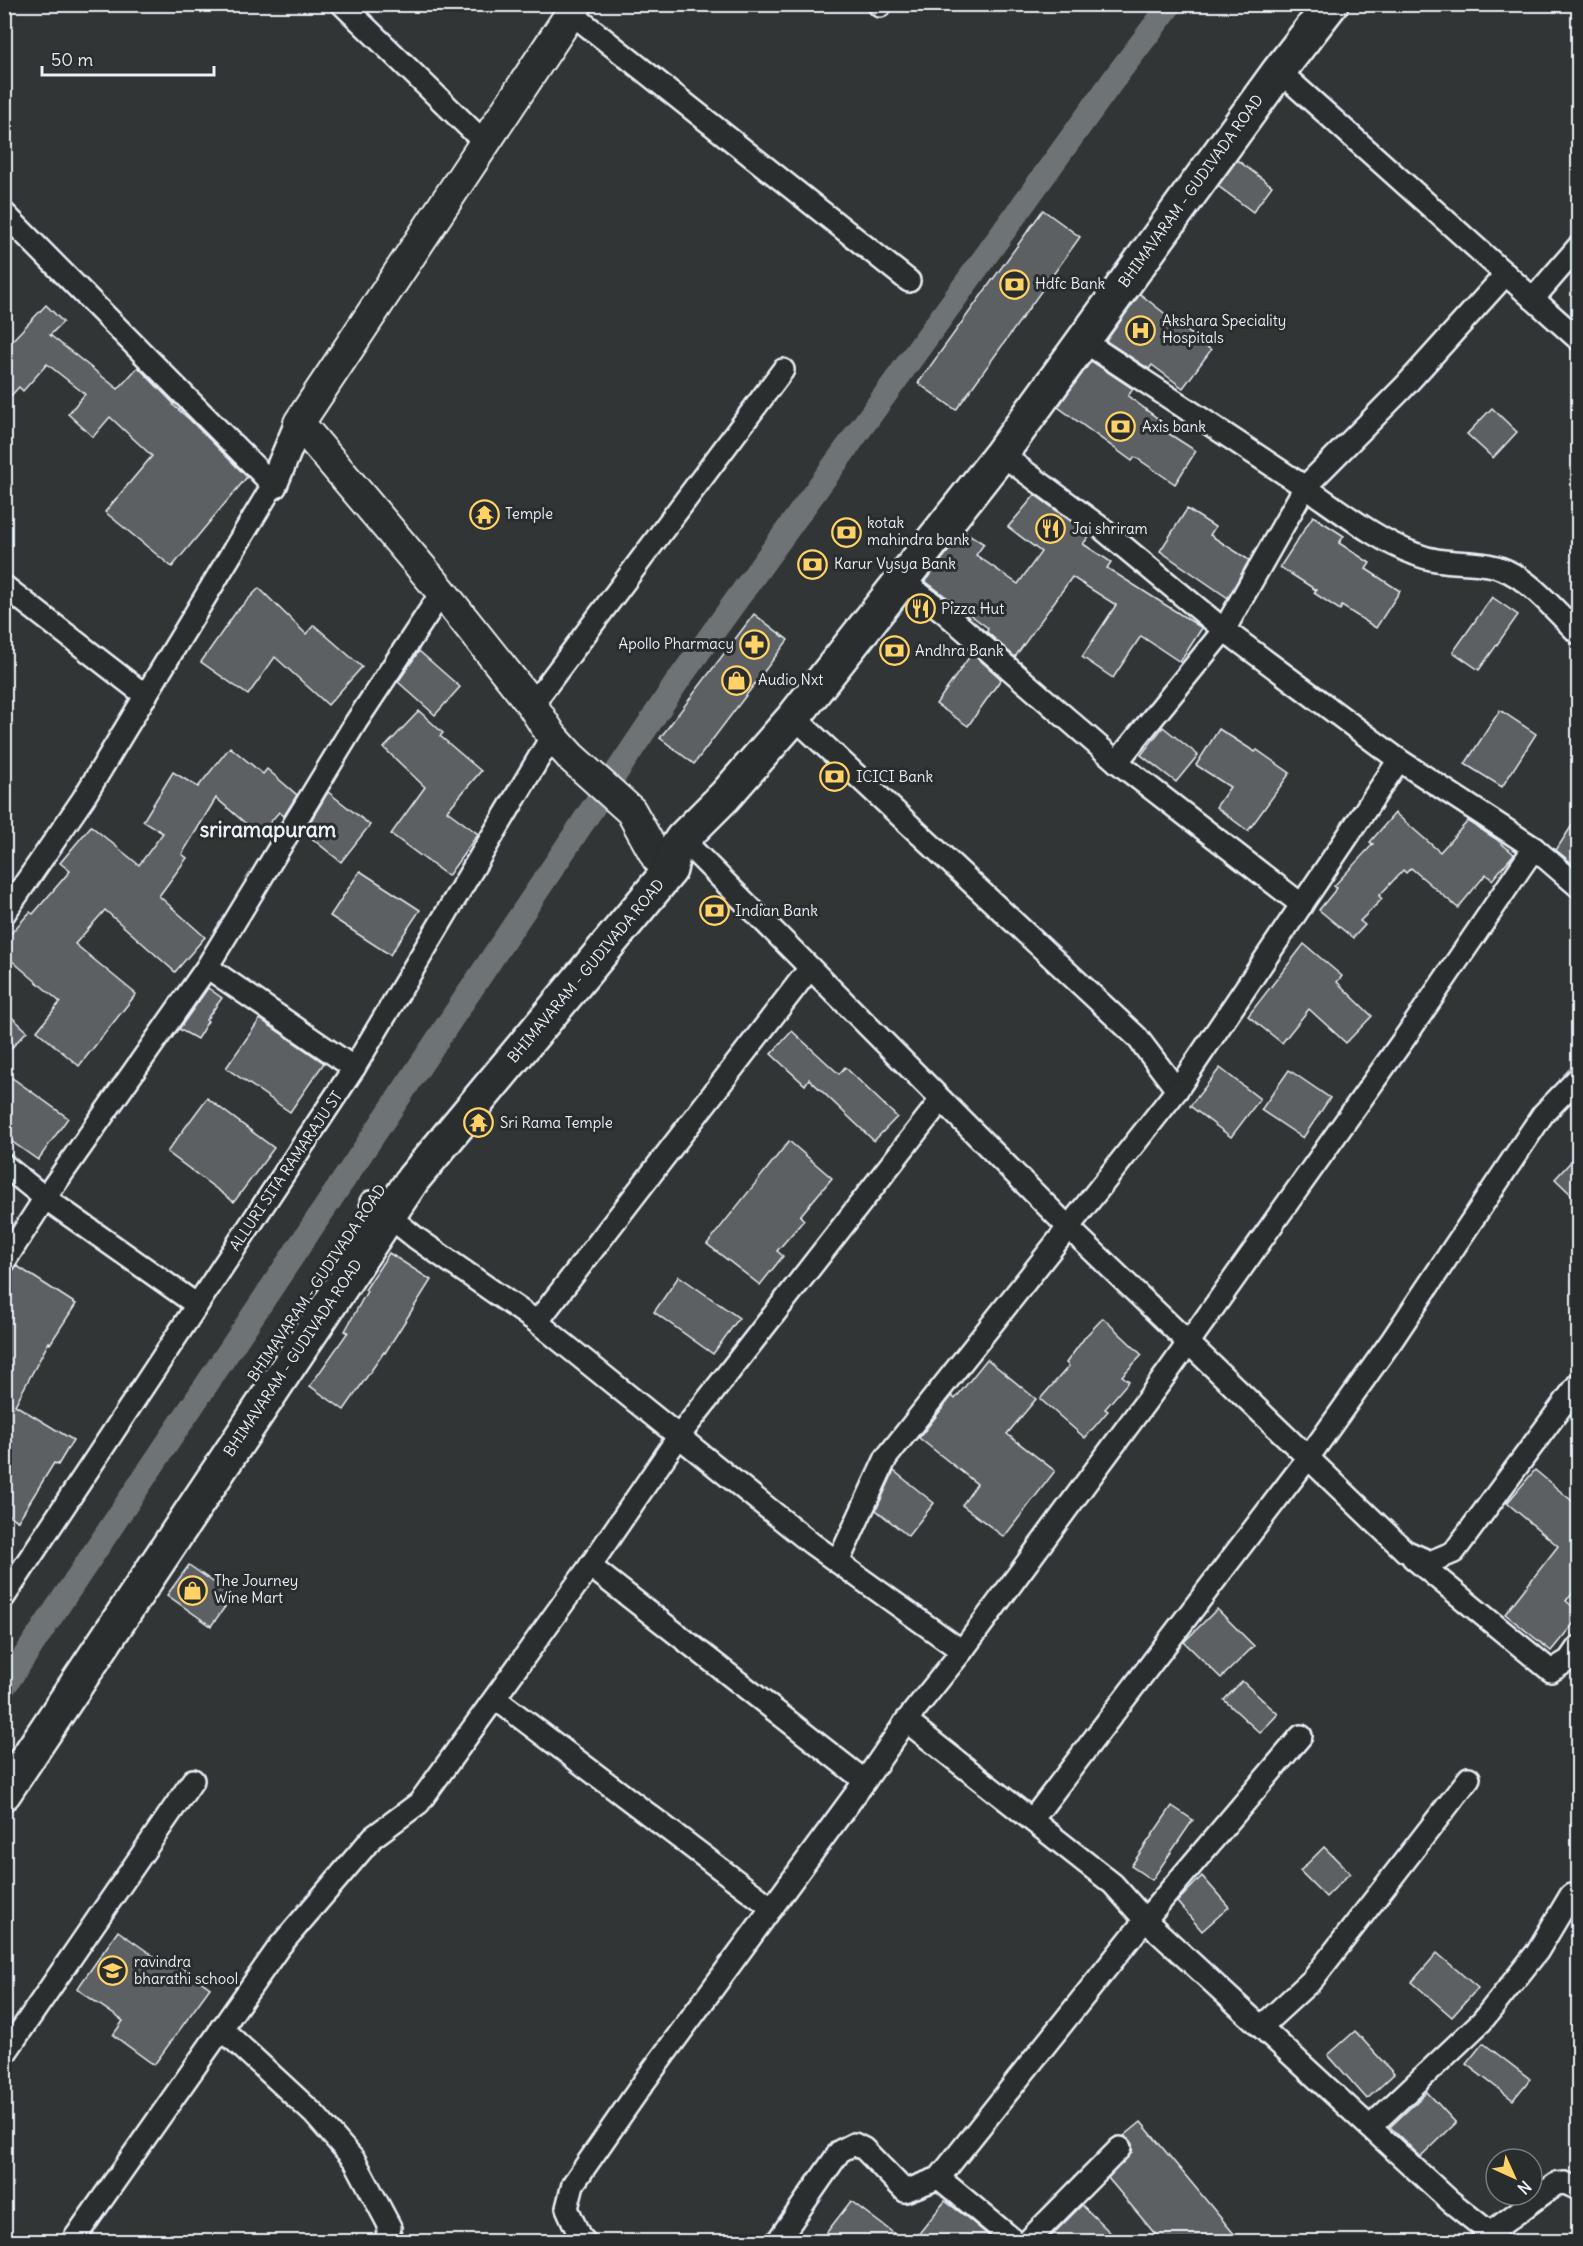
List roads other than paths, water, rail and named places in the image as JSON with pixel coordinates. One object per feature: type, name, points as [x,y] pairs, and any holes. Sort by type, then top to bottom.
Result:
[{"type":"main road","name":"BHIMAVARAM - GUDIVADA ROAD","points":[[4,1793],[18,1746],[379,1209],[413,1179],[670,854],[725,796],[794,717],[1000,454],[1279,71],[1331,4]]},
{"type":"main road","points":[[574,9],[311,405],[442,592],[532,705],[561,746],[631,811],[670,854]]},
{"type":"street","points":[[342,4],[485,143]]},
{"type":"street","points":[[574,9],[909,280]]},
{"type":"street","points":[[1279,71],[1578,339]]},
{"type":"street","points":[[4,213],[273,485]]},
{"type":"street","points":[[1533,299],[1578,246]]},
{"type":"street","points":[[1117,762],[1224,630],[1305,488],[1404,387],[1506,274]]},
{"type":"street","points":[[1082,340],[1390,542],[1416,555],[1442,561],[1490,565],[1509,572],[1529,586],[1578,633]]},
{"type":"street","points":[[532,705],[783,370]]},
{"type":"street","points":[[4,914],[83,799],[146,696],[273,485],[311,405]]},
{"type":"street","points":[[1000,454],[1100,527],[1224,630],[1399,760],[1534,848],[1578,886]]},
{"type":"street","points":[[902,580],[945,612],[1117,762],[1302,905]]},
{"type":"street","points":[[4,586],[146,696]]},
{"type":"street","points":[[4,1262],[45,1198],[207,967],[356,722],[442,592]]},
{"type":"street","points":[[794,717],[1137,1037],[1177,1090]]},
{"type":"street","name":"ALLURI SITA RAMARAJU ST","points":[[4,1597],[12,1566],[197,1305],[354,1068],[561,746]]},
{"type":"street","points":[[838,1562],[886,1458],[1177,1090],[1399,760]]},
{"type":"street","points":[[585,2241],[579,2235],[567,2208],[573,2184],[644,2082],[865,1781],[906,1721],[962,1651],[1188,1343],[1406,1036],[1534,848]]},
{"type":"street","points":[[670,854],[810,968],[1069,1228],[1405,1551],[1551,1671],[1569,1660],[1578,1647]]},
{"type":"street","points":[[207,967],[354,1068]]},
{"type":"street","points":[[537,1322],[810,968]]},
{"type":"street","points":[[1032,1820],[1308,1458],[1392,1340],[1543,1114],[1578,1078]]},
{"type":"street","points":[[72,2241],[279,1947],[373,1837],[419,1803],[496,1699],[679,1436],[941,1100]]},
{"type":"street","points":[[4,1165],[45,1198],[197,1305]]},
{"type":"street","points":[[379,1209],[537,1322],[838,1562],[962,1651]]},
{"type":"street","points":[[1405,1551],[1430,1562],[1454,1552],[1578,1384]]},
{"type":"street","points":[[590,1566],[865,1781]]},
{"type":"street","points":[[496,1699],[772,1908]]},
{"type":"street","points":[[906,1721],[1113,1884],[1145,1920],[1450,2201],[1486,2237],[1556,2184],[1565,2183],[1578,2189]]},
{"type":"street","points":[[777,2241],[840,2151],[854,2144],[864,2149],[905,2191],[939,2178],[1145,1920],[1301,1736]]},
{"type":"street","points":[[1261,2027],[1313,1979],[1469,1778]]},
{"type":"street","points":[[4,2055],[193,1780]]},
{"type":"street","points":[[1370,2127],[1482,2021],[1537,1952],[1571,1894]]},
{"type":"street","points":[[221,2028],[314,2114],[355,2161],[390,2227],[385,2241]]},
{"type":"street","points":[[1027,2241],[1120,2148]]},
{"type":"street","points":[[939,2178],[1016,2241]]},
{"type":"waterway","points":[[4,1687],[677,682],[1119,72],[1171,4]]},
{"type":"place","name":"Hdfc Bank","points":[[1014,284]]},
{"type":"place","name":"Akshara Speciality Hospitals","points":[[1141,330]]},
{"type":"place","name":"Axis bank","points":[[1121,427]]},
{"type":"place","name":"Temple","points":[[484,514]]},
{"type":"place","name":"Jai shriram","points":[[1051,529]]},
{"type":"place","name":"kotak mahindra bank","points":[[846,532]]},
{"type":"place","name":"Karur Vysya Bank","points":[[813,564]]},
{"type":"place","name":"Pizza Hut","points":[[920,609]]},
{"type":"place","name":"Apollo Pharmacy","points":[[755,644]]},
{"type":"place","name":"Andhra Bank","points":[[894,651]]},
{"type":"place","name":"Audio Nxt","points":[[737,680]]},
{"type":"place","name":"ICICI Bank","points":[[835,777]]},
{"type":"place","name":"Indian Bank","points":[[714,911]]},
{"type":"place","name":"Sri Rama Temple","points":[[479,1123]]},
{"type":"place","name":"The Journey Wine Mart","points":[[193,1590]]},
{"type":"place","name":"ravindra bharathi school","points":[[113,1971]]},
{"type":"district","name":"sriramapuram","points":[[268,830]]}]
